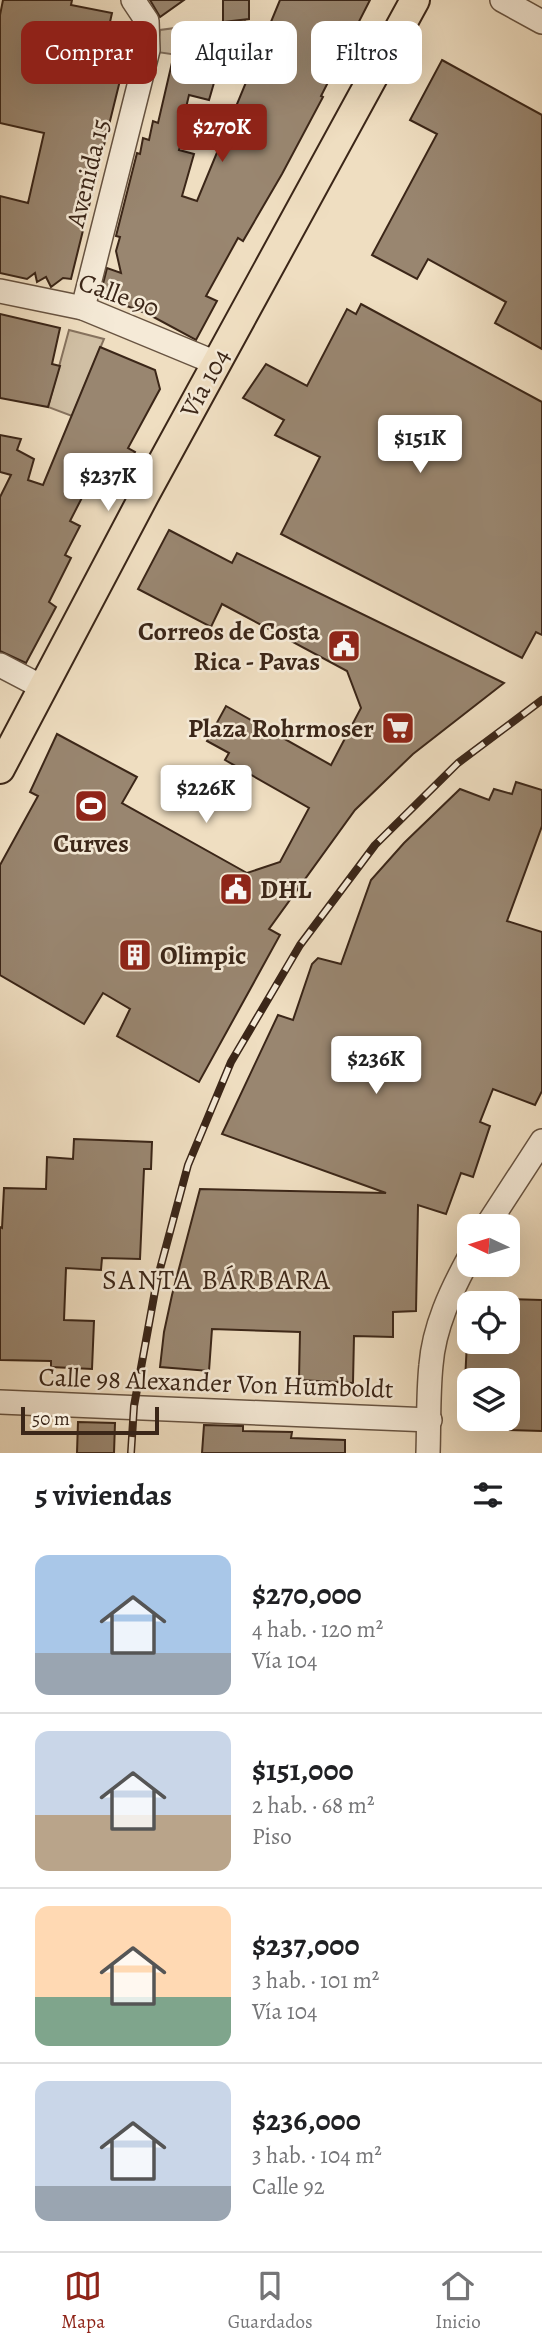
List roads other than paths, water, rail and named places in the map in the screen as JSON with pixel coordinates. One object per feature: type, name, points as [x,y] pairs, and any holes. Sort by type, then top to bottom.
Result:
[{"type":"main road","name":"Vía 104","points":[[0,769],[216,363],[415,0]]},
{"type":"street","points":[[502,0],[542,22]]},
{"type":"street","name":"Avenida 15","points":[[83,307],[148,50],[147,22],[137,6]]},
{"type":"street","name":"Calle 90","points":[[0,291],[83,307],[216,363]]},
{"type":"street","points":[[0,665],[42,687]]},
{"type":"street","points":[[494,1214],[542,1141]]},
{"type":"street","points":[[428,1453],[431,1364],[440,1322],[457,1278]]},
{"type":"street","name":"Calle 98 Alexander Von Humboldt","points":[[0,1402],[429,1420]]},
{"type":"railway","points":[[131,1453],[134,1406],[157,1280],[188,1165],[231,1062],[300,945],[375,845],[458,763],[542,700]]},
{"type":"place","name":"Correos de Costa Rica - Pavas","points":[[344,646]]},
{"type":"place","name":"Plaza Rohrmoser","points":[[398,728]]},
{"type":"place","name":"Curves","points":[[91,806]]},
{"type":"place","name":"DHL","points":[[236,889]]},
{"type":"place","name":"Olimpic","points":[[135,955]]},
{"type":"district","name":"SANTA BÁRBARA","points":[[217,1280]]}]
